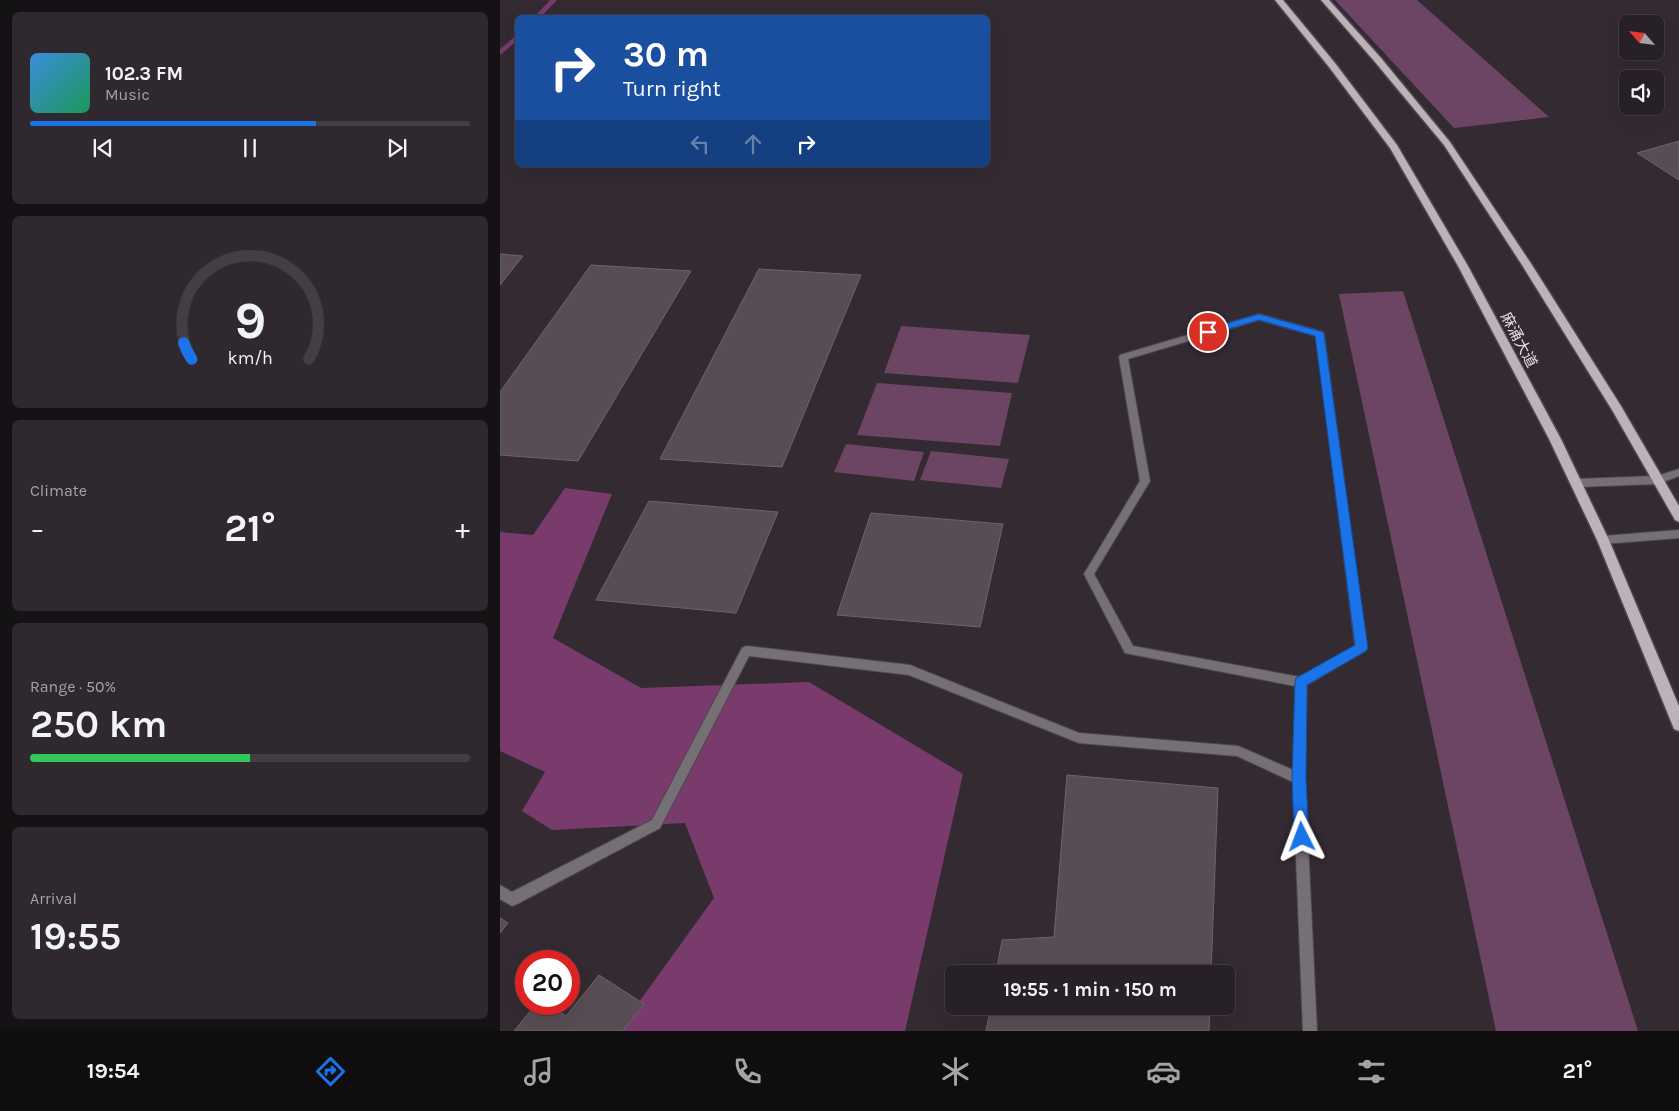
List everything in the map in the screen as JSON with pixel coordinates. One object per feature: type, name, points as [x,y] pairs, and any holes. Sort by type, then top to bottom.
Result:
[{"type":"main road","name":"麻涌大道","points":[[1279,0],[1332,65],[1394,147],[1464,266],[1576,483],[1603,540],[1679,724]]},
{"type":"main road","points":[[1325,0],[1378,60],[1447,144],[1527,265],[1617,409],[1679,517]]},
{"type":"street","points":[[1259,317],[1320,334],[1362,648],[1301,682],[1129,650],[1089,574],[1145,481],[1123,357],[1259,317]]},
{"type":"street","points":[[1576,483],[1658,480],[1679,472]]},
{"type":"street","points":[[1603,540],[1679,534]]},
{"type":"street","points":[[500,892],[512,899],[656,824],[746,651],[910,670],[1079,738],[1238,751],[1299,779]]},
{"type":"street","points":[[1301,682],[1299,779],[1310,1031]]},
{"type":"shaded area","points":[[1335,0],[1417,0],[1549,117],[1454,128]]},
{"type":"shaded area","points":[[1403,291],[1638,1031],[1496,1031],[1339,294]]},
{"type":"shaded area","points":[[901,326],[1030,335],[1018,383],[884,373]]},
{"type":"shaded area","points":[[877,383],[1012,393],[1000,446],[857,435]]},
{"type":"shaded area","points":[[846,444],[924,452],[914,481],[834,472]]},
{"type":"shaded area","points":[[931,451],[1009,459],[1001,488],[920,480]]},
{"type":"shaded area","points":[[565,488],[612,494],[553,638],[641,688],[809,682],[963,774],[905,1031],[618,1031],[714,898],[685,823],[552,830],[522,811],[545,772],[500,751],[500,532],[533,535]]},
{"type":"building","points":[[1679,141],[1679,180],[1637,153]]},
{"type":"building","points":[[500,254],[523,256],[500,285]]},
{"type":"building","points":[[591,265],[691,271],[578,461],[500,455],[500,392]]},
{"type":"building","points":[[759,269],[861,275],[782,467],[660,459]]},
{"type":"building","points":[[649,501],[778,512],[736,613],[596,600]]},
{"type":"building","points":[[871,513],[1003,524],[980,627],[837,615]]},
{"type":"building","points":[[1067,775],[1218,788],[1211,965],[998,965],[1002,940],[1054,937]]},
{"type":"building","points":[[500,918],[508,923],[500,933]]},
{"type":"building","points":[[599,975],[644,1004],[623,1031],[514,1031],[527,1015],[580,1015],[580,999]]},
{"type":"building","points":[[989,1015],[1210,1015],[1209,1031],[986,1031]]},
{"type":"waterway","points":[[539,15],[554,0]]},
{"type":"waterway","points":[[500,53],[515,39]]},
{"type":"route","points":[[1208,332],[1259,317],[1320,334],[1362,648],[1301,682],[1299,779],[1302,837]]}]
